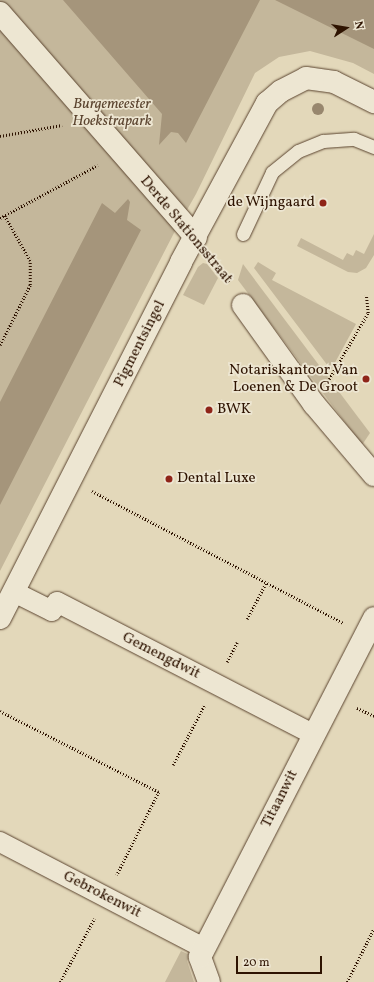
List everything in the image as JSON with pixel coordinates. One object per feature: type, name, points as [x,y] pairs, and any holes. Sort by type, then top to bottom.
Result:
[{"type":"street","name":"Derde Stationsstraat","points":[[0,13],[196,238]]},
{"type":"street","name":"Pigmentsingel","points":[[0,618],[181,262],[196,238],[267,103],[295,82],[306,78],[320,78],[334,82],[374,102]]},
{"type":"street","points":[[243,305],[314,404],[374,475]]},
{"type":"street","name":"Gemengdwit","points":[[14,592],[52,611],[57,602],[313,734]]},
{"type":"street","name":"Titaanwit","points":[[209,982],[200,957],[204,948],[369,626]]},
{"type":"street","name":"Gebrokenwit","points":[[0,842],[204,948]]},
{"type":"lane","points":[[243,234],[272,172],[298,151],[323,141],[354,140],[374,147]]},
{"type":"path","points":[[0,136],[18,134],[92,118]]},
{"type":"path","points":[[0,218],[121,152]]},
{"type":"path","points":[[0,345],[30,285],[30,261],[4,215]]},
{"type":"path","name":"Derde Stationsstraat","points":[[196,238],[240,295],[243,305]]},
{"type":"path","points":[[314,404],[368,313],[366,295]]},
{"type":"path","points":[[71,480],[266,582],[369,626]]},
{"type":"path","points":[[247,619],[266,582]]},
{"type":"path","points":[[173,765],[216,684]]},
{"type":"path","points":[[0,711],[159,792],[60,982]]},
{"type":"path","points":[[347,982],[374,928]]},
{"type":"green space","name":"Burgemeester Hoekstrapark","points":[[0,0],[374,0],[374,74],[353,63],[310,51],[279,57],[255,73],[196,194],[175,231],[0,571]]},
{"type":"green space","points":[[374,234],[374,255],[366,268],[357,273],[348,272],[297,246],[301,238],[343,260],[347,253],[353,256],[356,250],[364,254]]},
{"type":"green space","points":[[258,262],[276,273],[272,280],[356,324],[331,370],[254,268]]},
{"type":"green space","points":[[203,263],[207,264],[218,278],[204,305],[183,295],[198,267]]},
{"type":"green space","points":[[243,264],[370,433],[362,445],[238,280]]},
{"type":"green space","points":[[181,951],[190,955],[187,961],[194,982],[165,982]]},
{"type":"shaded area","points":[[63,0],[260,0],[186,143],[178,133],[171,132],[159,145],[162,114]]},
{"type":"shaded area","points":[[275,0],[374,0],[374,49]]},
{"type":"shaded area","points":[[128,199],[130,202],[127,220],[141,230],[0,505],[0,402],[102,203],[115,213]]},
{"type":"place","name":"de Wijngaard","points":[[323,203]]},
{"type":"place","name":"Notariskantoor Van Loenen & De Groot","points":[[366,379]]},
{"type":"place","name":"BWK","points":[[209,410]]},
{"type":"place","name":"Dental Luxe","points":[[169,479]]}]
